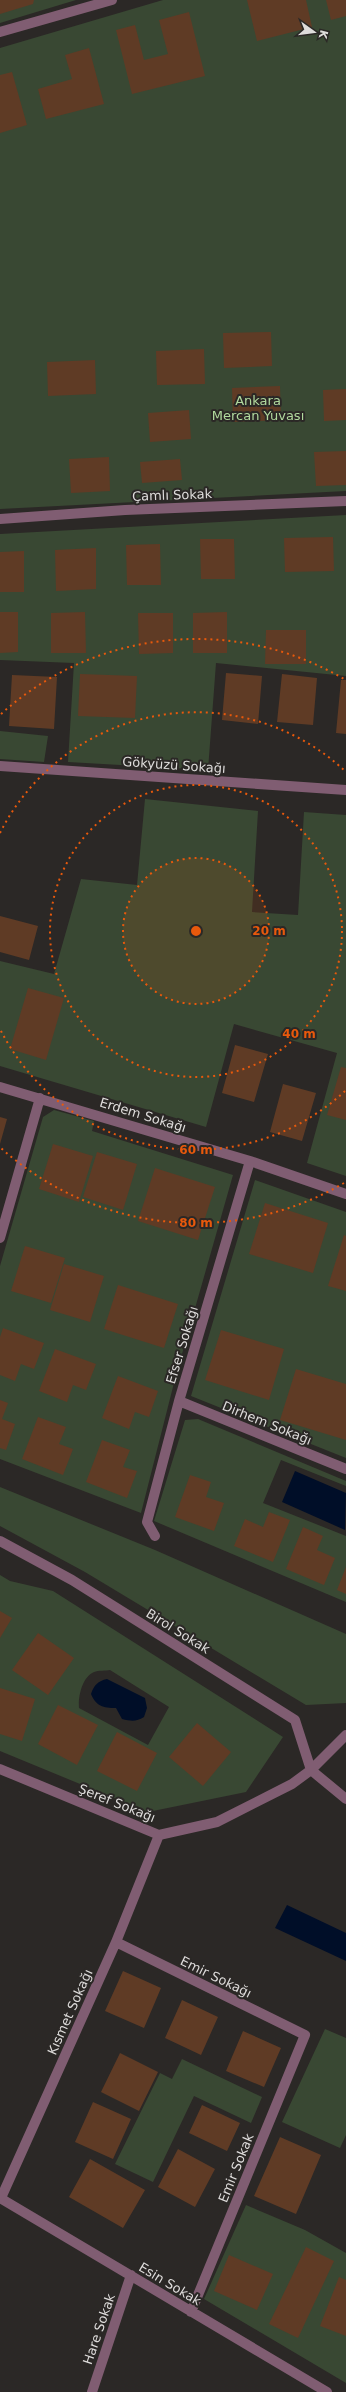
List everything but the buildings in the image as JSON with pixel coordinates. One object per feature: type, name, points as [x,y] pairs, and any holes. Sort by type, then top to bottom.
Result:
[{"type":"street","points":[[0,32],[112,0]]},
{"type":"street","name":"Çamlı Sokak","points":[[0,519],[125,510],[346,501]]},
{"type":"street","name":"Gökyüzü Sokağı","points":[[0,766],[346,790]]},
{"type":"street","name":"Erdem Sokağı","points":[[0,1087],[250,1161],[346,1194]]},
{"type":"street","points":[[0,1238],[40,1098]]},
{"type":"street","name":"Efser Sokağı","points":[[155,1536],[148,1522],[179,1401],[250,1161]]},
{"type":"street","name":"Dirhem Sokağı","points":[[179,1401],[346,1469]]},
{"type":"street","name":"Birol Sokak","points":[[0,1541],[72,1580],[296,1720],[311,1770]]},
{"type":"street","name":"Şeref Sokağı","points":[[0,1769],[159,1835],[217,1822],[292,1784],[311,1770],[346,1735]]},
{"type":"street","points":[[311,1770],[346,1798]]},
{"type":"street","name":"Kısmet Sokağı","points":[[0,2198],[116,1942],[159,1835]]},
{"type":"street","name":"Emir Sokağı","points":[[116,1942],[305,2035]]},
{"type":"street","name":"Emir Sokak","points":[[190,2312],[305,2035]]},
{"type":"street","name":"Esin Sokak","points":[[0,2198],[327,2392]]},
{"type":"street","name":"Hare Sokak","points":[[92,2392],[131,2275]]},
{"type":"green space","points":[[0,0],[76,0],[0,23]]},
{"type":"green space","name":"Ankara Mercan Yuvası","points":[[163,0],[346,0],[346,491],[0,509],[0,48]]},
{"type":"green space","points":[[346,515],[346,676],[216,663],[208,770],[68,762],[74,663],[0,660],[0,534]]},
{"type":"green space","points":[[0,731],[48,736],[44,762],[0,759]]},
{"type":"green space","points":[[145,799],[258,811],[252,912],[298,915],[304,812],[346,815],[346,1176],[307,1163],[337,1053],[234,1024],[206,1127],[0,1066],[0,961],[54,974],[81,879],[137,885]]},
{"type":"green space","points":[[54,1110],[94,1121],[92,1131],[233,1175],[176,1375],[141,1513],[0,1459],[0,1266],[43,1117]]},
{"type":"green space","points":[[255,1180],[346,1212],[346,1458],[191,1396]]},
{"type":"green space","points":[[198,1419],[346,1481],[346,1486],[281,1460],[263,1503],[346,1536],[346,1602],[154,1521],[185,1420]]},
{"type":"green space","points":[[0,1487],[155,1550],[346,1634],[346,1703],[306,1705],[85,1572],[0,1526]]},
{"type":"green space","points":[[0,1575],[10,1581],[53,1591],[283,1737],[246,1792],[148,1812],[0,1751]],"holes":[[[110,1670],[169,1707],[148,1745],[79,1708],[80,1693],[86,1678],[96,1671]]]},
{"type":"green space","points":[[325,2029],[346,2038],[346,2135],[340,2148],[282,2122]]},
{"type":"green space","points":[[182,2059],[262,2097],[251,2123],[194,2096],[153,2182],[115,2164],[160,2073],[172,2079]]},
{"type":"green space","points":[[246,2205],[305,2230],[346,2253],[346,2383],[204,2299]]},
{"type":"water","points":[[295,1471],[346,1493],[345,1530],[282,1502]]},
{"type":"water","points":[[107,1679],[145,1698],[147,1708],[144,1717],[133,1721],[122,1719],[116,1708],[100,1706],[95,1701],[91,1694],[94,1688],[99,1682]]},
{"type":"water","points":[[287,1905],[346,1933],[346,1961],[275,1928]]}]
